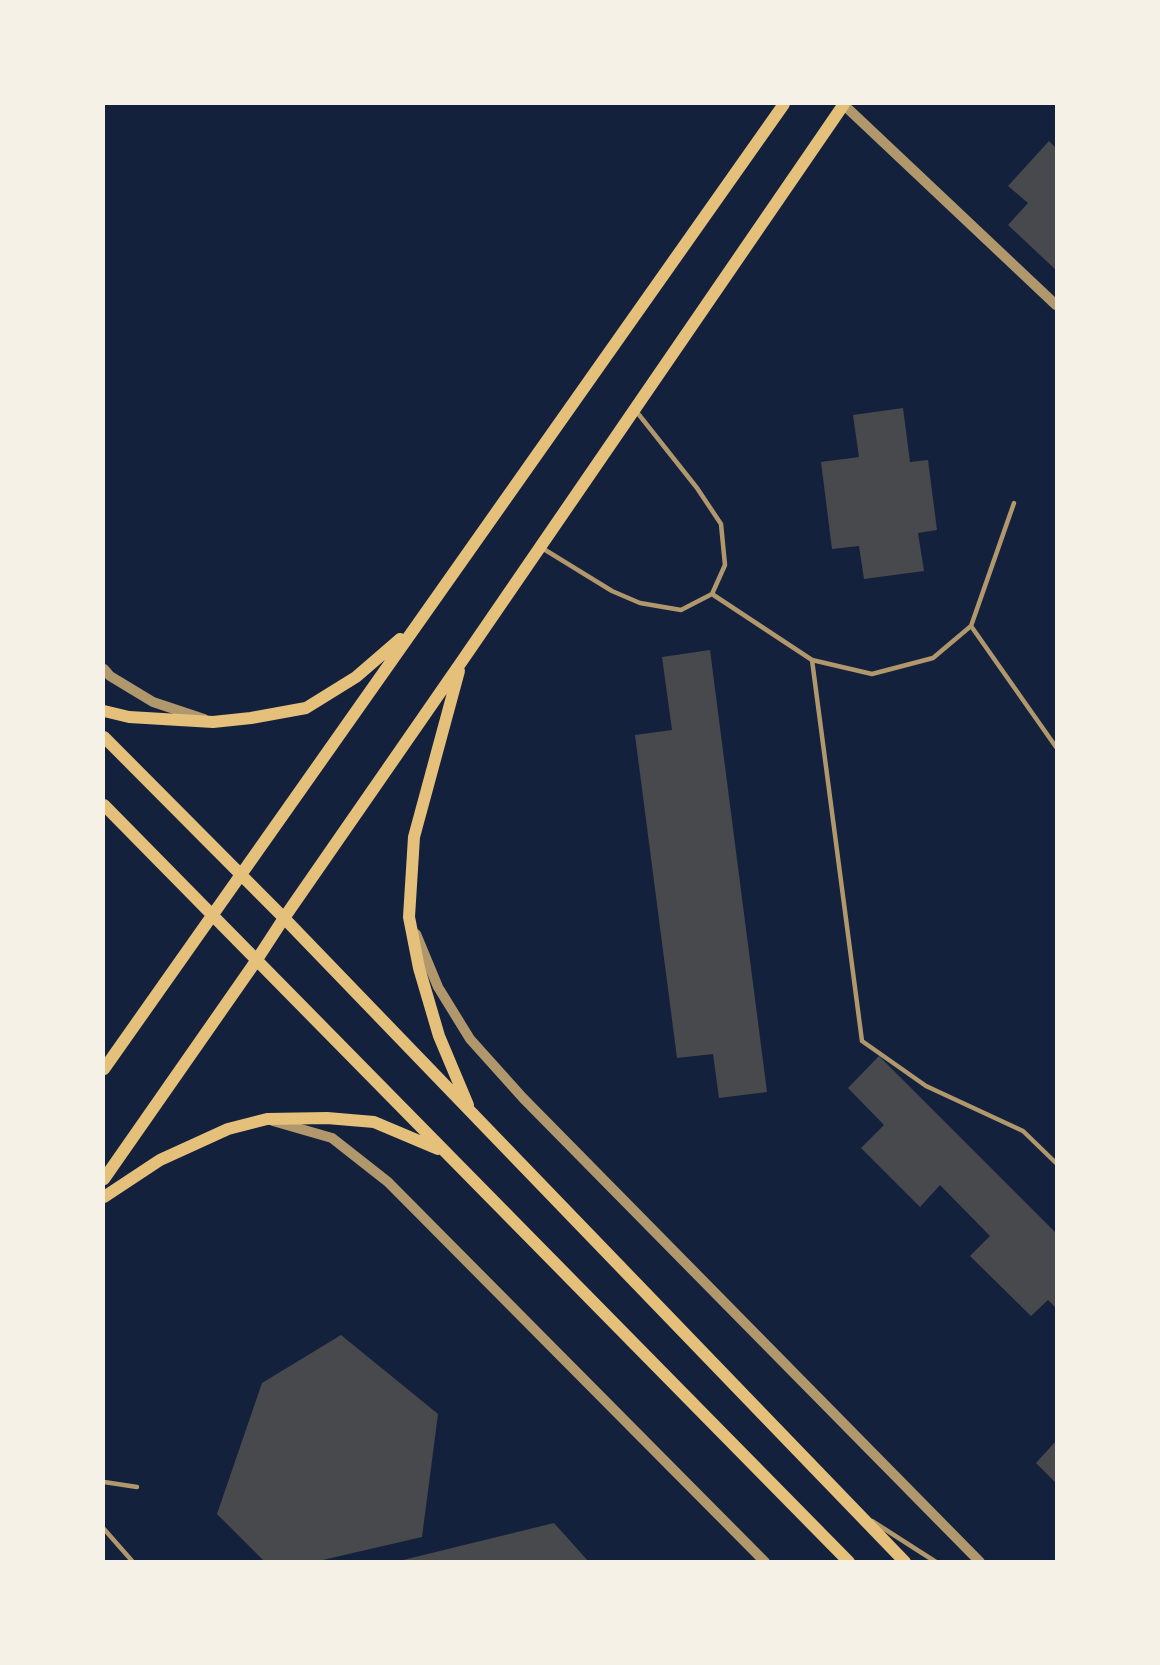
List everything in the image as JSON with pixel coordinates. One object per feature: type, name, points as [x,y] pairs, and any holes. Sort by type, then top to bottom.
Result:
[{"type":"main road","points":[[104,1069],[784,104]]},
{"type":"main road","points":[[104,1179],[843,104]]},
{"type":"main road","points":[[104,711],[129,717],[213,722],[306,708],[356,677],[415,627]]},
{"type":"main road","points":[[462,661],[414,837],[409,917],[419,968],[439,1036],[471,1112]]},
{"type":"main road","points":[[104,737],[284,918],[905,1562]]},
{"type":"main road","points":[[104,805],[849,1562]]},
{"type":"main road","points":[[104,1197],[160,1160],[228,1129],[267,1119],[327,1118],[374,1122],[445,1152]]},
{"type":"street","points":[[843,104],[1056,305]]},
{"type":"street","points":[[104,669],[110,676],[153,702],[213,722]]},
{"type":"street","points":[[409,917],[438,987],[470,1039],[523,1098],[980,1562]]},
{"type":"street","points":[[267,1119],[332,1138],[388,1182],[765,1562]]},
{"type":"lane","points":[[540,547],[612,591],[640,603],[681,610],[712,594],[725,565],[721,524],[697,488],[634,409]]},
{"type":"lane","points":[[712,594],[812,660],[872,674],[933,658],[971,626],[1014,503]]},
{"type":"lane","points":[[971,626],[1056,747]]},
{"type":"lane","points":[[812,660],[862,1041],[926,1086],[1023,1131],[1056,1163]]},
{"type":"lane","points":[[104,1482],[137,1487]]},
{"type":"lane","points":[[858,1512],[936,1562]]},
{"type":"lane","points":[[104,1529],[133,1562]]},
{"type":"building","points":[[1049,141],[1056,148],[1056,270],[1008,225],[1028,203],[1008,186]]},
{"type":"building","points":[[903,408],[910,462],[928,460],[937,530],[918,533],[924,571],[864,579],[859,546],[832,549],[821,462],[859,457],[853,415]]},
{"type":"building","points":[[710,650],[767,1092],[719,1098],[713,1054],[677,1058],[635,735],[672,730],[662,657]]},
{"type":"building","points":[[879,1056],[1056,1233],[1056,1308],[1048,1300],[1031,1316],[970,1256],[990,1236],[940,1185],[920,1207],[861,1148],[884,1125],[848,1088]]},
{"type":"building","points":[[341,1335],[438,1414],[422,1537],[314,1562],[265,1562],[217,1514],[262,1383]]},
{"type":"building","points":[[1056,1441],[1056,1483],[1036,1463]]},
{"type":"building","points":[[554,1523],[589,1562],[399,1561]]}]
